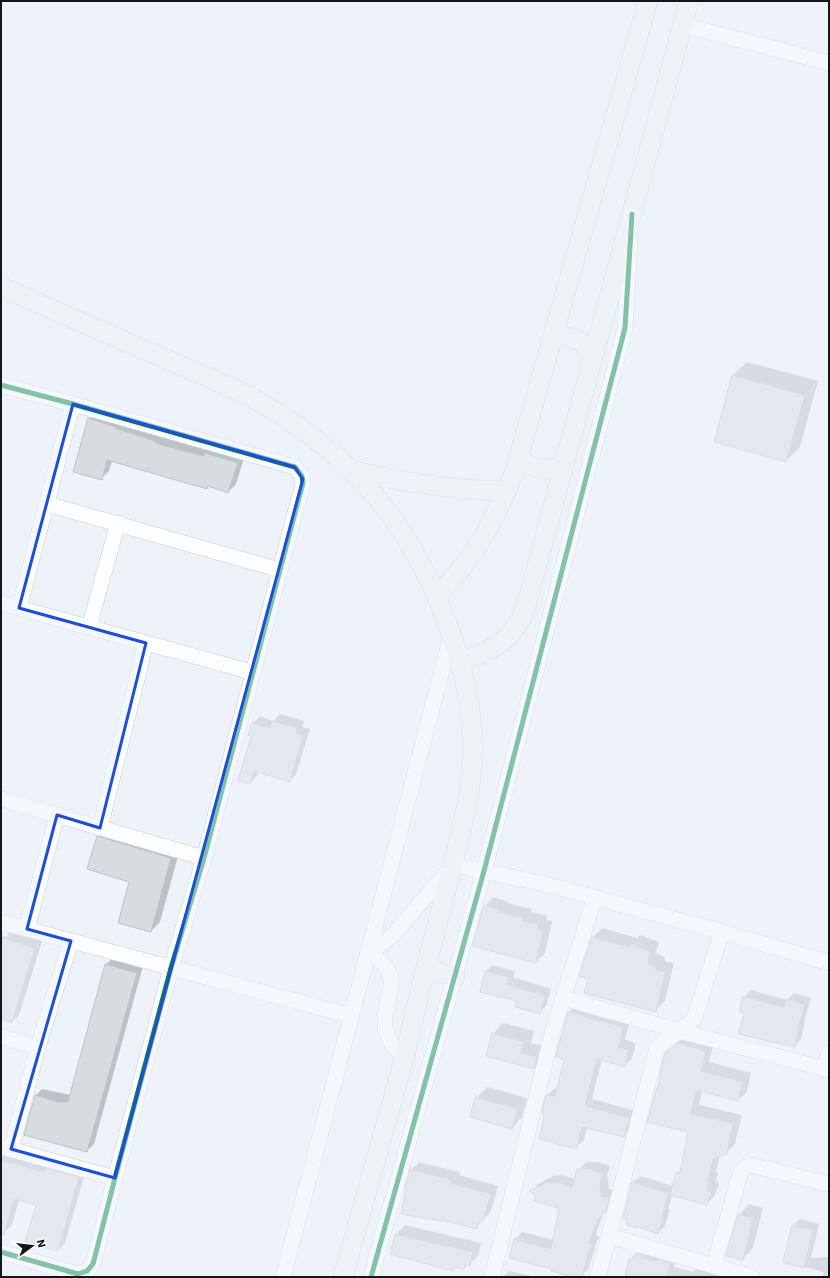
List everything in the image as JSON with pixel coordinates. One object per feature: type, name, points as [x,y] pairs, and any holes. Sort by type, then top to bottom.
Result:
[{"type":"main road","points":[[436,596],[450,583],[472,556],[498,511],[507,491],[518,459],[648,1]]},
{"type":"main road","points":[[459,663],[489,650],[512,633],[520,622],[529,597],[690,1]]},
{"type":"main road","points":[[1,287],[246,395],[285,417],[322,444],[351,470],[377,498],[396,524],[412,548],[436,596],[451,636],[468,697],[472,734],[470,794],[405,1056],[343,1277]]},
{"type":"main road","points":[[553,335],[572,337],[588,347],[594,354]]},
{"type":"main road","points":[[518,459],[532,467],[540,469],[556,469],[564,466]]},
{"type":"main road","points":[[351,470],[428,486],[507,491]]},
{"type":"main road","points":[[426,968],[454,977]]},
{"type":"street","points":[[683,25],[829,63]]},
{"type":"street","points":[[375,1276],[454,977],[484,871],[625,328],[632,214]]},
{"type":"street","points":[[1,385],[74,404],[295,467],[302,476],[303,483],[204,858],[171,968],[93,1264],[87,1271],[78,1274],[1,1252]]},
{"type":"street","points":[[19,608],[74,404]]},
{"type":"street","points":[[47,504],[280,570]]},
{"type":"street","points":[[89,627],[118,523]]},
{"type":"street","points":[[1,603],[252,672]]},
{"type":"street","points":[[283,1277],[451,636]]},
{"type":"street","points":[[100,828],[146,643]]},
{"type":"street","points":[[1,799],[204,858]]},
{"type":"street","points":[[27,929],[57,815]]},
{"type":"street","points":[[369,952],[394,934],[453,865],[545,884],[595,897],[829,963]]},
{"type":"street","points":[[492,1277],[553,1030],[595,897]]},
{"type":"street","points":[[1,922],[351,1016]]},
{"type":"street","points":[[598,1277],[610,1236],[657,1048],[694,1019],[722,932]]},
{"type":"street","points":[[71,941],[6,1148],[115,1178]]},
{"type":"street","points":[[369,952],[381,961],[391,979],[384,1027],[393,1046],[405,1056]]},
{"type":"street","points":[[563,998],[679,1032],[826,1070],[829,1053]]},
{"type":"street","points":[[1,1037],[38,1047]]},
{"type":"street","points":[[714,1266],[740,1174],[744,1168],[750,1165],[829,1184]]},
{"type":"street","points":[[610,1236],[752,1277]]},
{"type":"highlighted area","points":[[73,404],[295,467],[303,479],[115,1178],[11,1149],[71,941],[27,929],[57,815],[100,828],[146,643],[19,608]]},
{"type":"building","points":[[732,375],[805,395],[786,462],[714,442]]},
{"type":"building","points":[[88,418],[157,442],[156,443],[204,456],[205,453],[238,463],[228,493],[208,486],[207,489],[107,460],[102,480],[73,472]]},
{"type":"building","points":[[272,721],[297,728],[296,733],[303,736],[290,782],[254,771],[250,784],[238,781],[251,736],[248,735],[252,723],[270,728]]},
{"type":"building","points":[[97,836],[171,858],[151,932],[118,923],[129,882],[87,869]]},
{"type":"building","points":[[484,905],[500,910],[499,912],[523,918],[523,921],[537,924],[538,929],[543,930],[536,963],[472,946]]},
{"type":"building","points":[[592,937],[629,947],[630,944],[650,951],[648,963],[655,966],[656,970],[665,972],[656,1012],[584,993],[588,979],[579,976]]},
{"type":"building","points":[[3,938],[35,948],[12,1023],[1,1019],[1,946]]},
{"type":"building","points":[[105,964],[137,973],[87,1152],[24,1135],[35,1095],[58,1102],[68,1102]]},
{"type":"building","points":[[485,971],[509,977],[507,984],[545,996],[540,1014],[515,1007],[517,1001],[480,992]]},
{"type":"building","points":[[743,996],[784,1007],[787,999],[805,1005],[794,1047],[738,1034],[744,1013],[739,1012]]},
{"type":"building","points":[[568,1012],[623,1027],[618,1048],[629,1050],[625,1067],[597,1059],[585,1106],[630,1118],[624,1137],[582,1127],[576,1149],[539,1139],[544,1117],[542,1111],[546,1095],[555,1096],[564,1060],[556,1056]]},
{"type":"building","points":[[492,1033],[524,1042],[521,1053],[537,1057],[534,1069],[486,1056]]},
{"type":"building","points":[[678,1043],[706,1051],[701,1071],[743,1082],[738,1101],[696,1090],[691,1114],[733,1123],[727,1154],[713,1159],[708,1181],[710,1181],[707,1190],[711,1192],[707,1205],[670,1195],[676,1172],[680,1173],[688,1132],[647,1122],[660,1078],[665,1053]]},
{"type":"building","points":[[475,1097],[518,1109],[512,1129],[470,1117]]},
{"type":"building","points":[[1,1160],[45,1172],[46,1168],[79,1177],[58,1251],[25,1242],[36,1205],[14,1199],[4,1235],[1,1234]]},
{"type":"building","points":[[410,1169],[452,1180],[451,1183],[491,1194],[483,1220],[478,1224],[477,1229],[442,1220],[401,1214]]},
{"type":"building","points":[[577,1169],[590,1169],[603,1174],[600,1183],[601,1196],[609,1198],[605,1213],[603,1212],[601,1219],[598,1218],[589,1242],[592,1246],[589,1250],[582,1277],[572,1277],[551,1271],[552,1269],[509,1258],[514,1239],[551,1249],[559,1208],[534,1201],[536,1196],[529,1191],[545,1183],[554,1182],[572,1187]]},
{"type":"building","points":[[632,1182],[669,1193],[658,1234],[627,1225],[626,1219],[623,1218]]},
{"type":"building","points":[[738,1214],[753,1218],[743,1260],[726,1256]]},
{"type":"building","points":[[792,1225],[813,1230],[804,1268],[783,1262]]},
{"type":"building","points":[[395,1234],[473,1252],[470,1266],[465,1265],[464,1269],[455,1267],[453,1271],[390,1254]]},
{"type":"building","points":[[640,1254],[641,1258],[656,1261],[658,1259],[670,1263],[667,1277],[625,1277],[629,1259]]},
{"type":"cycle path","points":[[371,1277],[484,871],[625,328],[632,214]]},
{"type":"cycle path","points":[[1,385],[295,467],[302,476],[303,483],[204,858],[171,968],[93,1264],[87,1271],[78,1274],[1,1252]]}]
